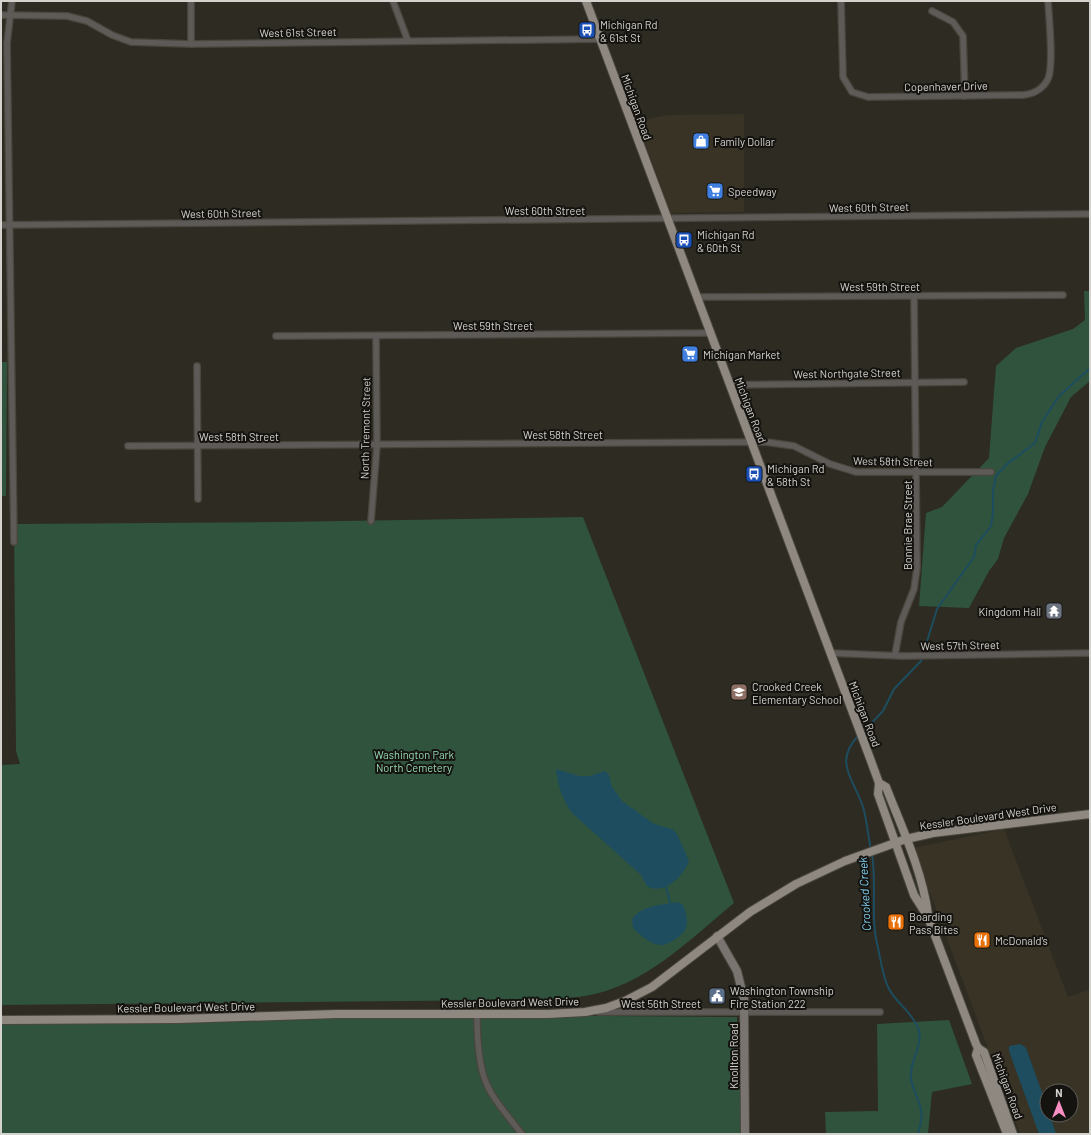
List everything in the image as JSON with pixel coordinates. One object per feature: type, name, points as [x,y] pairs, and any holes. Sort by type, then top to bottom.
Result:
[{"type":"main road","name":"Michigan Road","points":[[586,1],[879,783],[878,794],[914,895],[928,917],[978,1048],[984,1052],[1013,1134]]},
{"type":"main road","name":"Michigan Road","points":[[879,783],[886,787],[906,839],[925,893],[928,917]]},
{"type":"main road","name":"Kessler Boulevard West Drive","points":[[1,1020],[337,1014],[477,1015],[585,1012],[606,1008],[652,987],[750,912],[789,888],[825,870],[883,846],[906,839],[959,829],[1090,814]]},
{"type":"main road","name":"Michigan Road","points":[[978,1048],[976,1055],[1007,1134]]},
{"type":"street","points":[[12,1],[7,43],[14,542]]},
{"type":"street","points":[[191,1],[191,44]]},
{"type":"street","points":[[393,1],[408,41]]},
{"type":"street","name":"Copenhaver Drive","points":[[841,1],[842,73],[844,82],[850,90],[856,94],[868,97],[1028,95],[1042,88],[1048,79],[1050,70],[1048,1]]},
{"type":"street","points":[[932,11],[953,22],[963,36],[965,96]]},
{"type":"street","name":"West 61st Street","points":[[1,15],[67,16],[87,21],[116,37],[131,42],[191,44],[600,39]]},
{"type":"street","name":"West 60th Street","points":[[1,225],[1090,214]]},
{"type":"street","name":"West 59th Street","points":[[696,297],[1063,295]]},
{"type":"street","name":"Bonnie Brae Street","points":[[895,655],[903,615],[917,578],[914,296]]},
{"type":"street","name":"West 59th Street","points":[[276,336],[710,333]]},
{"type":"street","name":"North Tremont Street","points":[[371,521],[377,445],[376,336]]},
{"type":"street","points":[[197,366],[198,499]]},
{"type":"street","name":"West Northgate Street","points":[[730,385],[964,382]]},
{"type":"street","name":"West 58th Street","points":[[128,446],[752,442],[779,443],[794,446],[830,464],[850,471],[991,472]]},
{"type":"street","name":"West 57th Street","points":[[830,653],[902,656],[1090,653]]},
{"type":"street","name":"Knollton Road","points":[[717,936],[737,971],[743,993],[745,1134]]},
{"type":"street","name":"West 56th Street","points":[[585,1012],[880,1012]]},
{"type":"street","points":[[477,1015],[477,1040],[484,1075],[498,1103],[522,1134]]},
{"type":"shaded area","points":[[744,114],[744,212],[671,213],[637,121],[667,115]]},
{"type":"shaded area","points":[[1004,829],[1068,997],[1090,989],[1090,1134],[1020,1134],[913,848]]},
{"type":"green space","points":[[1084,291],[1090,291],[1090,381],[1071,397],[1045,447],[1028,494],[1004,538],[998,559],[989,571],[969,608],[919,606],[926,513],[942,507],[989,458],[996,366],[1016,348],[1073,329],[1085,320]]},
{"type":"green space","points":[[1,362],[7,362],[6,496],[1,496]]},
{"type":"green space","name":"Washington Park North Cemetery","points":[[583,517],[734,903],[700,932],[665,960],[647,972],[607,991],[576,997],[508,1000],[1,1005],[1,765],[20,764],[16,751],[14,524],[281,522]]},
{"type":"green space","points":[[337,1014],[737,1017],[742,1134],[1,1134],[1,1020]]},
{"type":"green space","points":[[949,1020],[972,1084],[932,1092],[928,1134],[826,1134],[825,1112],[878,1111],[877,1024]]},
{"type":"water","points":[[556,769],[579,776],[590,776],[605,771],[609,775],[612,787],[622,801],[654,824],[672,829],[677,834],[689,861],[683,873],[672,883],[666,886],[653,888],[647,886],[641,875],[572,813],[561,792]]},
{"type":"water","points":[[678,902],[683,905],[687,925],[683,933],[674,940],[664,945],[656,944],[645,939],[633,928],[632,920],[640,911],[652,906]]},
{"type":"water","points":[[1021,1044],[1026,1048],[1039,1084],[1039,1123],[1053,1123],[1056,1134],[1039,1134],[1009,1051],[1009,1046]]},
{"type":"waterway","name":"Crooked Creek","points":[[863,732],[883,711],[894,689],[921,661],[937,609],[974,557],[976,545],[991,526],[993,513],[993,491],[996,476],[1007,464],[1035,443],[1042,422],[1059,396],[1090,368]]},
{"type":"waterway","name":"Crooked Creek","points":[[858,736],[851,746],[847,755],[846,763],[866,817],[871,850]]},
{"type":"waterway","name":"Crooked Creek","points":[[872,854],[874,878],[874,925],[884,975],[892,994],[915,1022],[920,1039],[912,1067],[911,1077],[911,1082],[922,1113],[918,1134]]},
{"type":"waterway","points":[[666,886],[670,903]]},
{"type":"place","name":"Michigan Rd & 61st St","points":[[587,30]]},
{"type":"place","name":"Family Dollar","points":[[701,141]]},
{"type":"place","name":"Speedway","points":[[715,191]]},
{"type":"place","name":"Michigan Rd & 60th St","points":[[684,240]]},
{"type":"place","name":"Michigan Market","points":[[690,354]]},
{"type":"place","name":"Michigan Rd & 58th St","points":[[754,474]]},
{"type":"place","name":"Kingdom Hall","points":[[1054,611]]},
{"type":"place","name":"Crooked Creek Elementary School","points":[[739,692]]},
{"type":"place","name":"Boarding Pass Bites","points":[[896,922]]},
{"type":"place","name":"McDonald's","points":[[982,940]]},
{"type":"place","name":"Washington Township Fire Station 222","points":[[717,996]]}]
